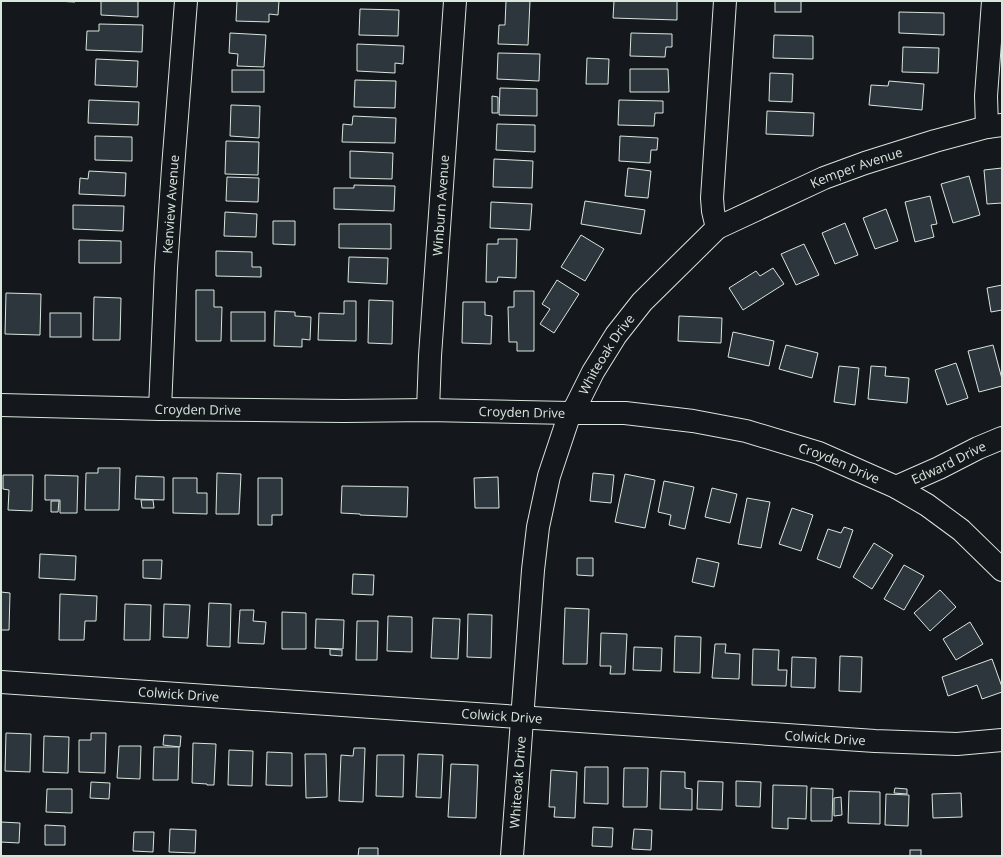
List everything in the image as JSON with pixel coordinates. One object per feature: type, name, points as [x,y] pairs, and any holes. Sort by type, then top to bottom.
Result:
[{"type":"street","name":"Kenview Avenue","points":[[160,409],[166,268],[186,1]]},
{"type":"street","name":"Winburn Avenue","points":[[428,410],[430,356],[455,1]]},
{"type":"street","points":[[717,228],[712,198],[726,1]]},
{"type":"street","points":[[993,1],[986,96],[994,126]]},
{"type":"street","name":"Kemper Avenue","points":[[717,228],[824,178],[935,141],[994,126]]},
{"type":"street","name":"Whiteoak Drive","points":[[512,856],[533,570],[538,527],[551,467],[570,413],[575,408],[593,372],[616,335],[642,302],[717,228]]},
{"type":"street","name":"Croyden Drive","points":[[1,405],[160,409],[344,411],[428,410],[625,413],[693,421],[746,431],[819,453],[896,488],[927,505],[962,530],[1002,570]]},
{"type":"street","name":"Edward Drive","points":[[896,488],[1002,438]]},
{"type":"street","name":"Colwick Drive","points":[[1,682],[875,741],[957,744],[1002,740]]},
{"type":"building","points":[[101,1],[138,1],[138,17],[101,15]]},
{"type":"building","points":[[237,1],[279,1],[278,15],[269,14],[269,22],[236,21]]},
{"type":"building","points":[[506,1],[530,1],[528,45],[498,44],[499,25],[505,25]]},
{"type":"building","points":[[614,1],[677,1],[677,20],[613,18]]},
{"type":"building","points":[[775,1],[801,1],[801,12],[775,12]]},
{"type":"building","points":[[360,9],[399,10],[398,36],[359,35]]},
{"type":"building","points":[[899,12],[944,13],[944,35],[899,33]]},
{"type":"building","points":[[99,24],[143,25],[142,52],[86,50],[87,31],[99,31]]},
{"type":"building","points":[[230,33],[266,35],[264,67],[237,66],[238,54],[229,53]]},
{"type":"building","points":[[631,33],[672,34],[672,47],[666,47],[665,57],[630,56]]},
{"type":"building","points":[[774,35],[813,36],[813,59],[773,58]]},
{"type":"building","points":[[357,44],[404,46],[403,64],[395,63],[395,73],[357,71]]},
{"type":"building","points":[[903,47],[939,48],[938,73],[902,72]]},
{"type":"building","points":[[498,53],[540,54],[539,81],[497,79]]},
{"type":"building","points":[[587,58],[609,59],[608,84],[586,84]]},
{"type":"building","points":[[96,59],[138,61],[137,87],[95,85]]},
{"type":"building","points":[[630,69],[668,69],[669,92],[630,92]]},
{"type":"building","points":[[232,70],[264,70],[264,92],[232,92]]},
{"type":"building","points":[[770,73],[793,74],[792,102],[769,101]]},
{"type":"building","points":[[355,80],[396,81],[395,108],[354,107]]},
{"type":"building","points":[[889,81],[924,84],[922,110],[869,105],[871,85],[888,86]]},
{"type":"building","points":[[500,88],[537,89],[537,116],[499,115]]},
{"type":"building","points":[[492,96],[498,97],[498,113],[492,113]]},
{"type":"building","points":[[89,100],[139,102],[138,125],[88,123]]},
{"type":"building","points":[[619,100],[663,101],[663,113],[655,113],[654,126],[618,125]]},
{"type":"building","points":[[231,105],[260,106],[259,138],[230,136]]},
{"type":"building","points":[[767,111],[814,113],[813,136],[766,134]]},
{"type":"building","points":[[353,116],[396,118],[395,143],[342,142],[343,124],[352,125]]},
{"type":"building","points":[[497,124],[535,125],[535,152],[496,150]]},
{"type":"building","points":[[95,136],[132,137],[132,161],[95,160]]},
{"type":"building","points":[[620,136],[658,138],[657,150],[651,150],[650,163],[619,161]]},
{"type":"building","points":[[226,141],[259,142],[258,175],[225,174]]},
{"type":"building","points":[[350,151],[393,153],[392,179],[350,178]]},
{"type":"building","points":[[494,159],[533,161],[532,188],[493,187]]},
{"type":"building","points":[[628,168],[651,171],[648,198],[625,196]]},
{"type":"building","points":[[1002,168],[1002,203],[987,204],[984,170]]},
{"type":"building","points":[[89,171],[126,173],[125,196],[79,194],[80,178],[88,179]]},
{"type":"building","points":[[969,176],[980,215],[953,223],[941,184]]},
{"type":"building","points":[[227,177],[259,178],[258,202],[226,201]]},
{"type":"building","points":[[354,185],[395,186],[394,211],[334,209],[334,188],[354,188]]},
{"type":"building","points":[[930,196],[937,224],[931,225],[934,237],[915,242],[905,202]]},
{"type":"building","points":[[585,201],[645,210],[641,234],[581,224]]},
{"type":"building","points":[[491,202],[532,204],[530,230],[490,228]]},
{"type":"building","points":[[73,205],[124,206],[123,231],[73,229]]},
{"type":"building","points":[[886,209],[898,241],[875,249],[863,218]]},
{"type":"building","points":[[225,212],[257,214],[256,237],[224,236]]},
{"type":"building","points":[[273,221],[295,221],[295,245],[273,244]]},
{"type":"building","points":[[845,223],[858,255],[835,264],[822,233]]},
{"type":"building","points":[[339,224],[391,224],[391,249],[339,248]]},
{"type":"building","points":[[581,235],[604,249],[585,281],[561,267]]},
{"type":"building","points":[[498,239],[517,239],[516,278],[498,277],[497,282],[486,282],[487,244],[498,244]]},
{"type":"building","points":[[79,240],[121,241],[121,263],[79,263]]},
{"type":"building","points":[[804,244],[819,275],[796,285],[781,254]]},
{"type":"building","points":[[216,251],[252,252],[252,267],[261,267],[261,277],[216,276]]},
{"type":"building","points":[[349,257],[388,258],[387,284],[348,282]]},
{"type":"building","points":[[773,268],[784,284],[743,310],[729,288],[756,271],[760,276]]},
{"type":"building","points":[[557,280],[579,294],[554,333],[540,324],[550,309],[542,304]]},
{"type":"building","points":[[1002,285],[1002,310],[991,312],[987,288]]},
{"type":"building","points":[[196,290],[214,290],[214,307],[222,307],[221,341],[196,341]]},
{"type":"building","points":[[514,291],[534,291],[534,351],[517,351],[517,342],[509,342],[508,307],[514,307]]},
{"type":"building","points":[[6,293],[41,294],[40,335],[5,334]]},
{"type":"building","points":[[94,297],[121,298],[120,340],[93,340]]},
{"type":"building","points":[[369,300],[393,301],[392,344],[368,343]]},
{"type":"building","points":[[344,301],[356,301],[356,341],[318,340],[319,313],[344,314]]},
{"type":"building","points":[[463,302],[485,302],[485,315],[492,316],[491,344],[462,343]]},
{"type":"building","points":[[275,311],[295,312],[295,316],[311,317],[310,340],[302,339],[302,347],[274,346]]},
{"type":"building","points":[[231,312],[265,312],[265,341],[231,341]]},
{"type":"building","points":[[50,313],[81,313],[81,337],[50,337]]},
{"type":"building","points":[[679,316],[722,318],[721,343],[678,341]]},
{"type":"building","points":[[733,332],[774,341],[769,366],[728,357]]},
{"type":"building","points":[[786,345],[818,353],[812,378],[779,369]]},
{"type":"building","points":[[993,345],[1002,379],[1002,386],[979,392],[968,351]]},
{"type":"building","points":[[956,363],[968,398],[947,405],[935,370]]},
{"type":"building","points":[[839,366],[859,368],[855,405],[834,402]]},
{"type":"building","points":[[871,366],[886,367],[885,376],[909,378],[907,403],[868,399]]},
{"type":"building","points":[[98,468],[120,468],[119,510],[85,510],[86,473],[98,473]]},
{"type":"building","points":[[217,473],[241,474],[239,514],[216,514]]},
{"type":"building","points":[[593,473],[614,475],[611,503],[590,501]]},
{"type":"building","points":[[625,474],[655,480],[645,528],[615,522]]},
{"type":"building","points":[[3,475],[33,475],[32,511],[8,510],[9,490],[3,489]]},
{"type":"building","points":[[45,475],[78,476],[77,513],[60,513],[60,500],[45,500]]},
{"type":"building","points":[[136,476],[164,477],[164,500],[135,499]]},
{"type":"building","points":[[498,477],[499,508],[475,508],[474,478]]},
{"type":"building","points":[[173,478],[197,478],[197,493],[207,493],[207,514],[173,513]]},
{"type":"building","points":[[258,478],[282,478],[282,515],[272,515],[272,525],[258,525]]},
{"type":"building","points":[[664,481],[694,487],[685,529],[669,525],[671,515],[658,512]]},
{"type":"building","points":[[342,486],[408,487],[407,517],[341,513]]},
{"type":"building","points":[[712,488],[737,494],[730,523],[705,517]]},
{"type":"building","points":[[747,498],[770,502],[761,548],[738,544]]},
{"type":"building","points":[[141,500],[153,500],[154,508],[142,508]]},
{"type":"building","points":[[51,501],[59,501],[58,512],[51,512]]},
{"type":"building","points":[[792,508],[813,515],[801,551],[779,544]]},
{"type":"building","points":[[844,527],[853,530],[840,568],[817,559],[828,529],[841,533]]},
{"type":"building","points":[[874,543],[893,555],[872,589],[853,577]]},
{"type":"building","points":[[40,554],[76,556],[75,580],[39,578]]},
{"type":"building","points":[[577,558],[593,558],[593,576],[577,575]]},
{"type":"building","points":[[697,558],[719,563],[714,587],[692,582]]},
{"type":"building","points":[[143,560],[162,560],[161,579],[143,578]]},
{"type":"building","points":[[904,565],[924,576],[904,610],[884,599]]},
{"type":"building","points":[[353,574],[374,575],[373,595],[352,594]]},
{"type":"building","points":[[940,590],[956,607],[930,631],[914,613]]},
{"type":"building","points":[[1,592],[10,593],[9,630],[1,630]]},
{"type":"building","points":[[60,594],[97,596],[96,621],[85,621],[84,640],[59,640]]},
{"type":"building","points":[[209,603],[231,604],[230,647],[207,646]]},
{"type":"building","points":[[125,604],[151,605],[150,640],[124,640]]},
{"type":"building","points":[[164,604],[190,605],[188,638],[163,637]]},
{"type":"building","points":[[565,608],[589,609],[587,664],[563,664]]},
{"type":"building","points":[[240,610],[254,610],[253,621],[266,622],[264,644],[238,643]]},
{"type":"building","points":[[282,612],[306,613],[306,649],[282,649]]},
{"type":"building","points":[[468,614],[492,615],[491,658],[467,657]]},
{"type":"building","points":[[388,616],[412,617],[412,652],[387,651]]},
{"type":"building","points":[[433,618],[460,619],[458,659],[431,658]]},
{"type":"building","points":[[316,619],[344,620],[343,649],[315,648]]},
{"type":"building","points":[[357,621],[378,621],[377,660],[356,660]]},
{"type":"building","points":[[970,622],[983,644],[956,660],[943,639]]},
{"type":"building","points":[[601,633],[627,634],[625,674],[610,674],[611,666],[600,666]]},
{"type":"building","points":[[675,636],[701,637],[700,673],[674,672]]},
{"type":"building","points":[[715,644],[726,644],[725,653],[740,654],[739,679],[712,678]]},
{"type":"building","points":[[634,647],[662,648],[661,671],[633,670]]},
{"type":"building","points":[[330,649],[342,650],[342,656],[330,655]]},
{"type":"building","points":[[753,649],[779,650],[778,670],[787,670],[786,686],[752,685]]},
{"type":"building","points":[[840,656],[862,657],[861,692],[839,691]]},
{"type":"building","points":[[792,657],[816,658],[815,688],[791,687]]},
{"type":"building","points":[[992,659],[1002,687],[1002,692],[982,699],[977,685],[948,696],[942,677]]},
{"type":"building","points":[[6,733],[31,734],[30,772],[5,771]]},
{"type":"building","points":[[91,733],[106,733],[105,773],[79,772],[79,740],[91,740]]},
{"type":"building","points":[[164,735],[181,736],[180,747],[163,745]]},
{"type":"building","points":[[44,736],[69,737],[68,773],[43,772]]},
{"type":"building","points":[[193,743],[216,744],[214,785],[192,783]]},
{"type":"building","points":[[119,746],[141,746],[140,779],[117,778]]},
{"type":"building","points":[[154,747],[179,747],[178,780],[153,780]]},
{"type":"building","points":[[354,748],[365,748],[363,802],[339,801],[341,755],[353,756]]},
{"type":"building","points":[[229,750],[253,751],[252,786],[228,785]]},
{"type":"building","points":[[267,752],[292,753],[292,786],[266,785]]},
{"type":"building","points":[[305,754],[326,754],[327,797],[306,798]]},
{"type":"building","points":[[418,754],[443,755],[441,798],[416,797]]},
{"type":"building","points":[[377,755],[404,755],[403,797],[376,796]]},
{"type":"building","points":[[451,764],[478,765],[476,818],[448,817]]},
{"type":"building","points":[[585,767],[608,767],[608,804],[584,803]]},
{"type":"building","points":[[624,768],[648,768],[647,807],[623,807]]},
{"type":"building","points":[[551,770],[577,772],[575,818],[554,817],[555,807],[549,807]]},
{"type":"building","points":[[661,771],[685,772],[685,788],[692,789],[692,810],[660,809]]},
{"type":"building","points":[[698,781],[723,782],[722,810],[697,809]]},
{"type":"building","points":[[736,781],[761,782],[760,807],[736,806]]},
{"type":"building","points":[[91,782],[110,783],[109,799],[90,798]]},
{"type":"building","points":[[773,785],[807,786],[806,819],[788,818],[788,829],[772,828]]},
{"type":"building","points":[[811,788],[833,789],[832,821],[811,821]]},
{"type":"building","points":[[895,788],[907,789],[907,794],[894,793]]},
{"type":"building","points":[[47,789],[72,789],[72,813],[46,812]]},
{"type":"building","points":[[849,791],[880,792],[880,824],[848,823]]},
{"type":"building","points":[[961,793],[962,817],[933,818],[932,794]]},
{"type":"building","points":[[886,794],[909,795],[908,826],[885,825]]},
{"type":"building","points":[[841,797],[842,815],[834,816],[834,798]]},
{"type":"building","points":[[1,822],[20,823],[19,843],[1,842]]},
{"type":"building","points":[[45,825],[65,826],[65,845],[45,845]]},
{"type":"building","points":[[593,827],[613,828],[612,847],[592,846]]},
{"type":"building","points":[[170,829],[196,830],[195,853],[169,852]]},
{"type":"building","points":[[634,829],[652,830],[651,850],[632,849]]},
{"type":"building","points":[[134,832],[154,832],[153,852],[133,851]]},
{"type":"building","points":[[359,848],[378,848],[378,856],[358,856]]},
{"type":"building","points":[[910,850],[921,850],[921,856],[910,856]]}]
